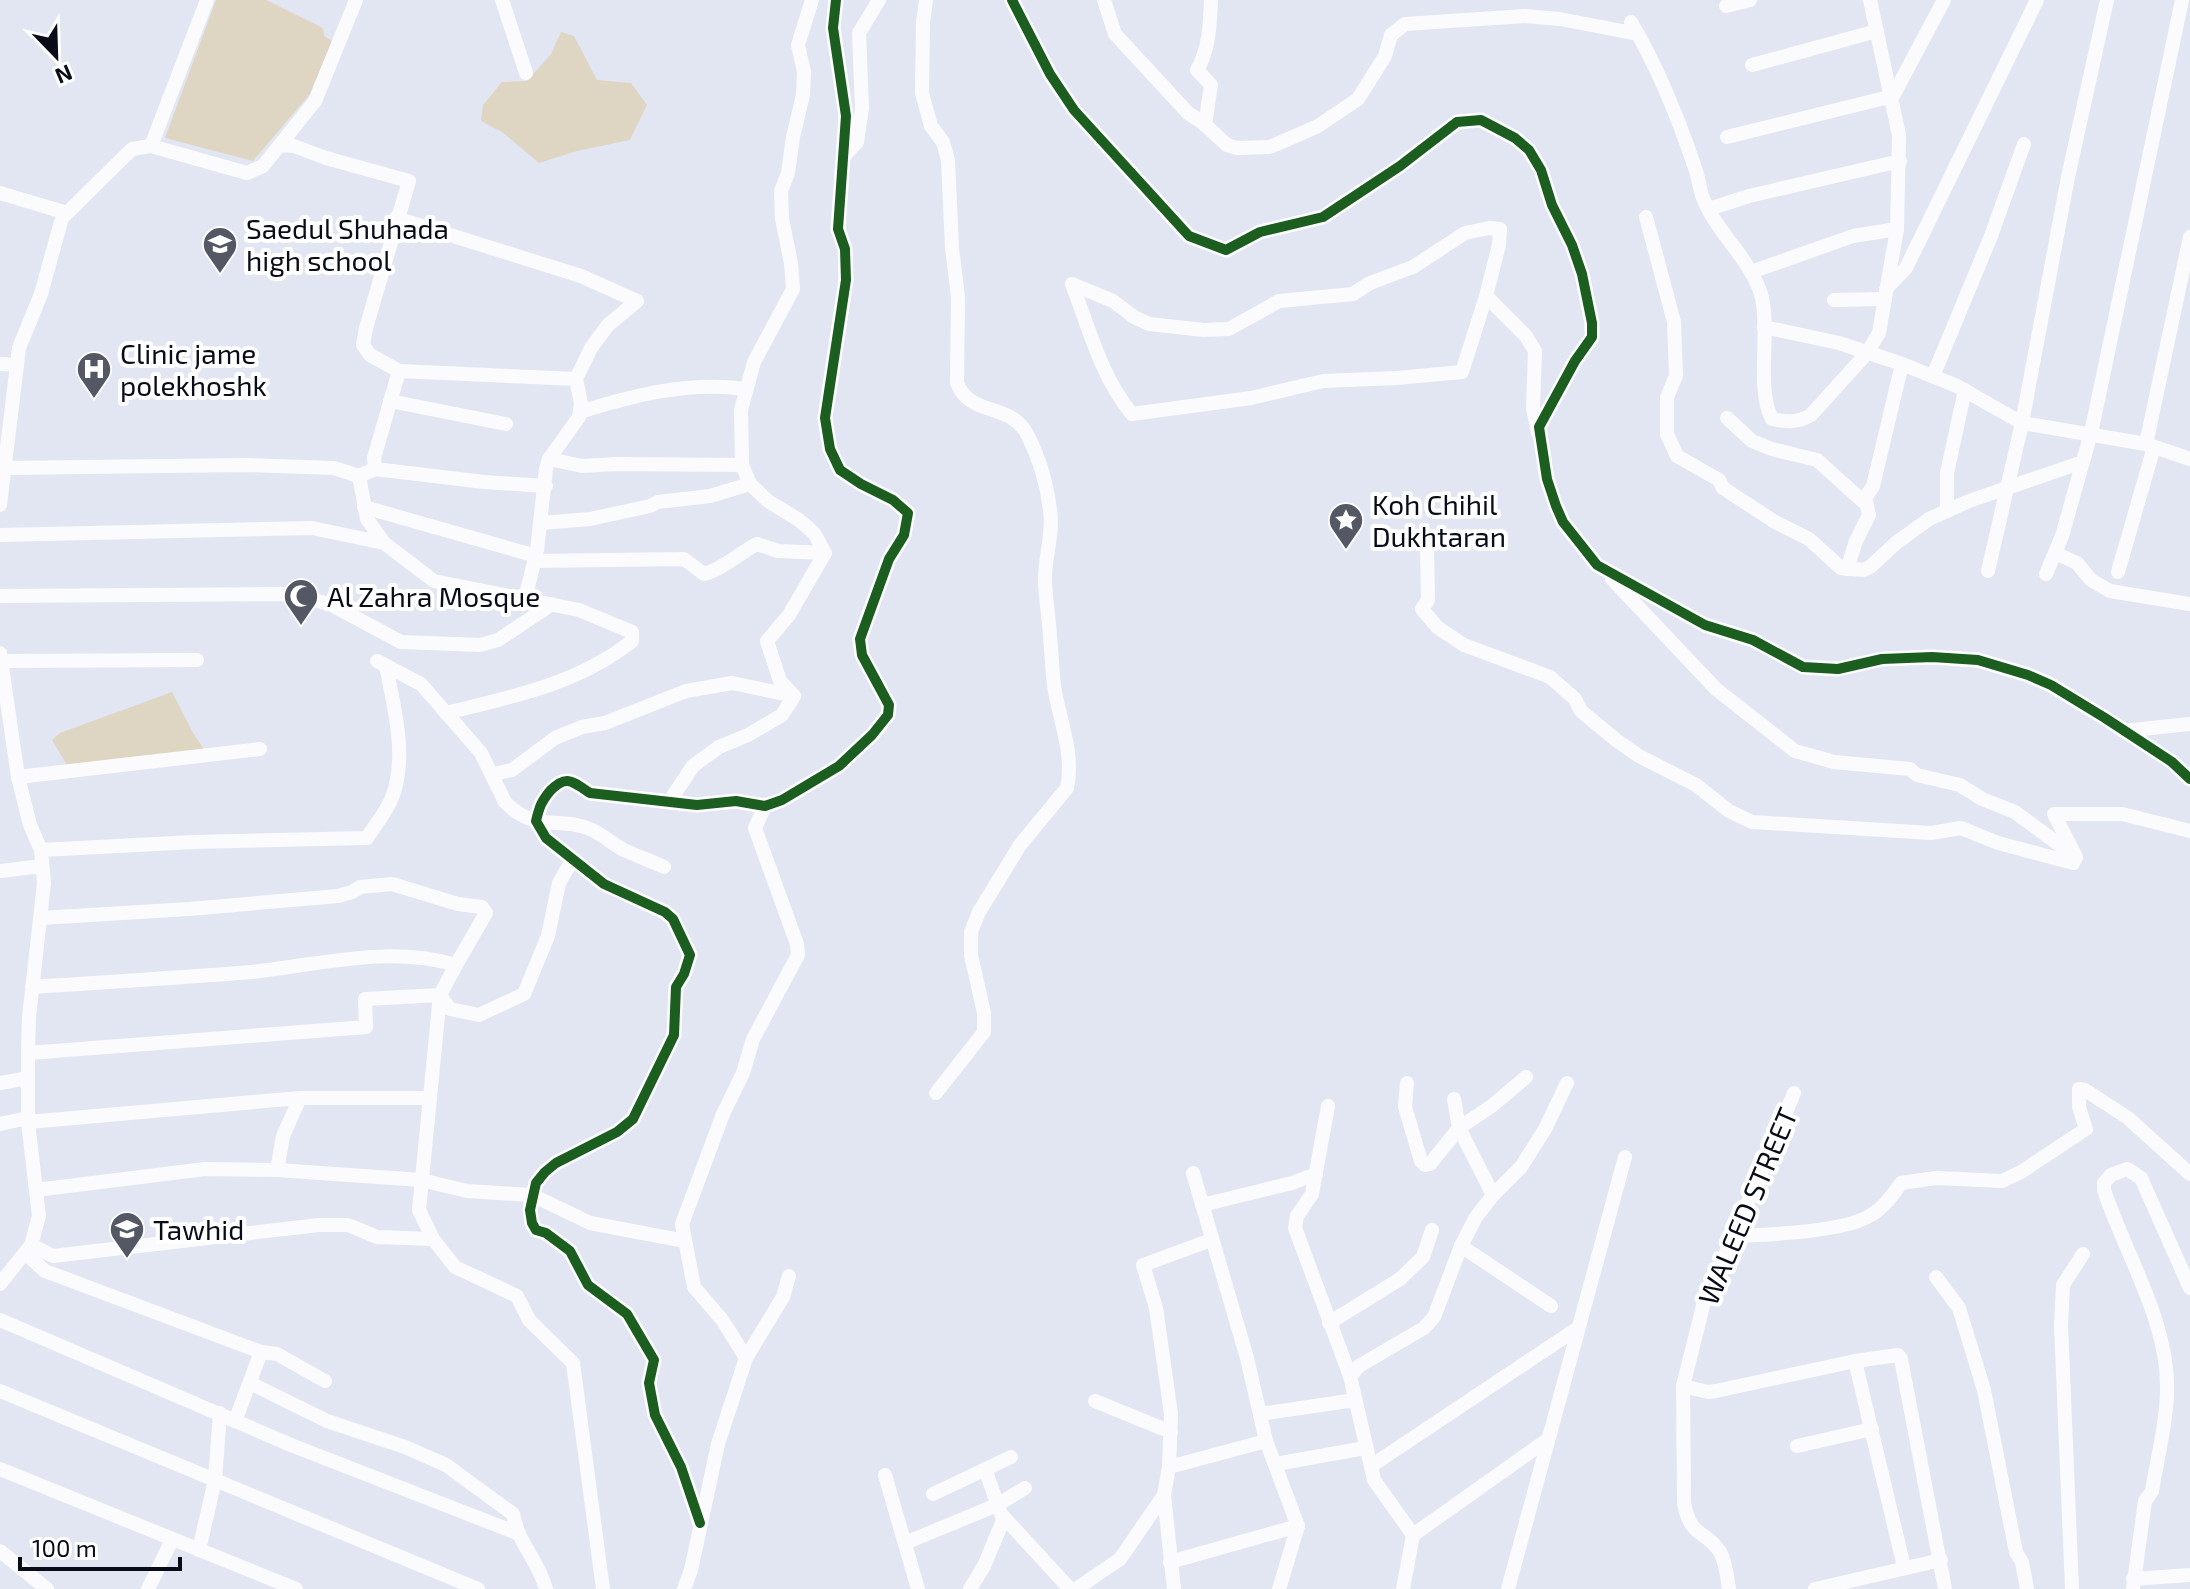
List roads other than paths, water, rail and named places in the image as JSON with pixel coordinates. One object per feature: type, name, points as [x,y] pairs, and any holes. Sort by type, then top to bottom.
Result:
[{"type":"street","points":[[151,146],[207,0]]},
{"type":"street","points":[[0,505],[19,348],[41,294],[62,218],[132,149],[151,146],[247,173],[263,166],[315,101],[356,0]]},
{"type":"street","points":[[502,0],[526,73]]},
{"type":"street","points":[[812,0],[798,45],[804,72],[803,95],[788,173],[781,191],[782,219],[793,289],[754,362],[745,389],[741,410],[742,465],[750,484],[768,501],[814,533],[825,553]]},
{"type":"street","points":[[700,1523],[681,1467],[655,1415],[649,1383],[654,1360],[627,1314],[588,1285],[570,1251],[546,1233],[536,1230],[532,1223],[532,1195],[536,1183],[556,1163],[617,1132],[633,1119],[674,1035],[676,987],[690,955],[673,919],[665,912],[604,884],[546,838],[536,821],[542,799],[557,781],[563,780],[590,793],[697,805],[736,801],[765,806],[801,790],[839,766],[888,715],[889,705],[862,655],[860,639],[889,559],[904,535],[908,513],[893,500],[840,470],[830,449],[825,418],[846,280],[845,249],[838,229],[846,116],[833,28],[836,0]]},
{"type":"street","points":[[845,155],[857,142],[862,108],[859,33],[879,0]]},
{"type":"street","points":[[926,0],[922,93],[931,126],[943,142],[948,160],[952,248],[958,297],[957,383],[963,396],[975,404],[1001,411],[1021,423],[1038,461],[1052,528],[1045,582],[1055,691],[1063,718],[1069,777],[1067,788],[1020,845],[979,912],[971,932],[971,955],[984,1013],[984,1032],[936,1093]]},
{"type":"street","points":[[1012,0],[1050,74],[1074,110],[1189,236],[1226,250],[1260,232],[1323,217],[1400,166],[1457,122],[1481,120],[1515,138],[1529,150],[1541,170],[1552,205],[1582,274],[1592,323],[1592,337],[1546,410],[1539,427],[1547,479],[1563,522],[1597,565],[1716,689],[1795,751],[1834,762],[1910,769],[1917,775],[1960,785],[1982,799],[2015,812],[2076,857]]},
{"type":"street","points":[[1104,0],[1115,34],[1188,113],[1227,145],[1237,148],[1269,147],[1318,126],[1358,99],[1385,56],[1391,35],[1405,24],[1525,16],[1635,28],[1664,84],[1709,209],[1722,234],[1751,272],[1762,298],[1765,407],[1772,419],[1785,422],[1800,421],[1811,415],[1867,353],[1879,333],[1897,229],[1900,161],[1893,96],[1870,0]]},
{"type":"street","points":[[1205,125],[1211,85],[1197,70],[1202,64],[1209,38],[1211,0]]},
{"type":"street","points":[[1726,6],[1750,0]]},
{"type":"street","points":[[1727,137],[1893,96],[1944,0]]},
{"type":"street","points":[[1834,300],[1885,295],[1906,268],[2037,0]]},
{"type":"street","points":[[1988,571],[2022,423],[2068,177],[2107,0]]},
{"type":"street","points":[[2046,574],[2091,433],[2182,0]]},
{"type":"street","points":[[1752,65],[1877,31]]},
{"type":"street","points":[[1933,376],[1991,236],[2024,144]]},
{"type":"street","points":[[280,145],[294,146],[409,181],[396,218],[363,345],[370,355],[399,371],[576,379]]},
{"type":"street","points":[[1709,209],[1749,196],[1900,161]]},
{"type":"street","points":[[0,193],[67,213]]},
{"type":"street","points":[[1646,217],[1674,322],[1676,376],[1666,408],[1667,434],[1673,451],[1684,461],[1719,480],[1723,488],[1762,514],[1809,539],[1829,559],[1847,569],[1863,570],[1929,519],[2083,462]]},
{"type":"street","points":[[396,218],[581,276],[637,301],[598,337],[576,379],[580,412],[570,432],[549,459],[535,559],[525,599]]},
{"type":"street","points":[[1500,229],[1486,296],[1462,372],[1323,381],[1251,398],[1132,414],[1117,397],[1103,368],[1072,284],[1113,301],[1149,324],[1204,330],[1229,329],[1279,301],[1353,294],[1370,283],[1413,267],[1465,233],[1500,229]]},
{"type":"street","points":[[1751,272],[1853,236],[1897,229]]},
{"type":"street","points":[[2118,572],[2150,446],[2190,237]]},
{"type":"street","points":[[1486,296],[1526,336],[1535,351],[1533,408],[1541,441]]},
{"type":"street","points":[[1764,327],[1839,343],[1902,364],[1965,390],[2022,423],[2091,433],[2150,446],[2190,459]]},
{"type":"street","points":[[0,364],[17,365]]},
{"type":"street","points":[[1847,569],[1869,515],[1865,498],[1873,486],[1902,364]]},
{"type":"street","points":[[375,469],[374,458],[399,371]]},
{"type":"street","points":[[580,412],[631,396],[713,384],[745,389]]},
{"type":"street","points":[[1947,511],[1947,473],[1965,390]]},
{"type":"street","points":[[390,401],[506,424]]},
{"type":"street","points":[[1727,418],[1752,441],[1817,460],[1867,505]]},
{"type":"street","points":[[549,459],[582,466],[742,465]]},
{"type":"street","points":[[5,468],[246,465],[334,468],[359,476],[375,469],[546,486]]},
{"type":"street","points":[[359,476],[367,519],[384,543],[434,581],[579,610],[632,632],[632,641],[612,657],[540,690],[446,713]]},
{"type":"street","points":[[541,523],[590,519],[658,502],[728,492],[750,484]]},
{"type":"street","points":[[364,507],[535,559],[684,559],[704,574],[715,571],[737,554],[757,544],[778,551],[825,553]]},
{"type":"street","points":[[0,535],[312,528],[384,543]]},
{"type":"street","points":[[1427,550],[1428,600],[1422,609],[1437,627],[1464,645],[1550,677],[1575,699],[1581,711],[1616,740],[1639,756],[1696,785],[1729,811],[1752,822],[1931,833],[1961,828],[2055,860],[2073,863],[2076,857]]},
{"type":"street","points":[[794,696],[780,681],[767,641],[789,615],[825,553]]},
{"type":"street","points":[[2055,553],[2077,563],[2091,580],[2110,591],[2190,604]]},
{"type":"street","points":[[1597,565],[1705,625],[1753,640],[1803,667],[1838,669],[1882,659],[1932,657],[1978,660],[2028,675],[2051,685],[2172,762],[2190,779]]},
{"type":"street","points":[[0,596],[287,594],[330,604],[401,642],[480,645],[498,640],[552,604]]},
{"type":"street","points":[[0,1284],[28,1249],[39,1216],[28,1120],[28,1053],[44,883],[41,850],[30,825],[17,770],[1,657],[197,660]]},
{"type":"street","points":[[41,850],[367,838],[393,796],[398,760],[397,722],[382,664],[421,684],[481,753],[505,802],[536,821],[590,829],[622,849],[664,867]]},
{"type":"street","points":[[493,774],[512,770],[555,738],[582,727],[605,723],[686,691],[732,683],[794,696]]},
{"type":"street","points":[[669,802],[693,766],[719,747],[748,735],[782,715],[794,696]]},
{"type":"street","points":[[2123,731],[2190,724]]},
{"type":"street","points":[[0,765],[17,770],[260,749]]},
{"type":"street","points":[[746,1358],[729,1329],[694,1287],[682,1224],[701,1168],[743,1073],[761,1021],[798,955],[755,828],[765,806]]},
{"type":"street","points":[[2076,857],[2054,814],[2122,814],[2190,831]]},
{"type":"street","points":[[440,995],[450,1009],[479,1015],[524,994],[548,936],[559,883],[572,860]]},
{"type":"street","points":[[0,871],[42,866]]},
{"type":"street","points":[[41,918],[338,896],[360,887],[392,884],[458,904],[482,907],[486,913],[440,995],[419,1210],[433,1239],[455,1267],[517,1296],[529,1320],[573,1363],[603,1589]]},
{"type":"street","points":[[32,987],[252,972],[354,958],[406,957],[456,965]]},
{"type":"street","points":[[28,1053],[366,1027],[365,999],[440,995]]},
{"type":"street","points":[[1407,1083],[1405,1107],[1421,1161],[1425,1165],[1430,1164],[1459,1128],[1526,1077]]},
{"type":"street","points":[[0,1083],[28,1078]]},
{"type":"street","points":[[1350,1376],[1359,1366],[1424,1328],[1434,1317],[1461,1246],[1476,1217],[1521,1167],[1545,1129],[1567,1083]]},
{"type":"street","points":[[1734,1236],[1784,1234],[1870,1217],[1901,1183],[1936,1178],[2002,1181],[2086,1129],[2079,1107],[2079,1089],[2128,1118],[2190,1174]]},
{"type":"street","name":"WALEED STREET","points":[[1729,1589],[1722,1555],[1687,1519],[1684,1503],[1683,1386],[1706,1294],[1794,1093]]},
{"type":"street","points":[[0,1124],[300,1098],[430,1098]]},
{"type":"street","points":[[277,1170],[283,1136],[300,1098]]},
{"type":"street","points":[[1454,1099],[1459,1128],[1493,1195]]},
{"type":"street","points":[[1328,1106],[1312,1194],[1297,1216],[1295,1228],[1350,1376],[1374,1480],[1413,1535]]},
{"type":"street","points":[[1508,1589],[1625,1157]]},
{"type":"street","points":[[36,1190],[205,1169],[277,1170],[421,1180],[467,1191],[532,1195],[590,1223],[685,1241]]},
{"type":"street","points":[[2190,1288],[2141,1178],[2127,1169],[2111,1175],[2103,1186],[2146,1290],[2164,1358],[2167,1393],[2152,1491],[2145,1501],[2133,1584],[2190,1575]]},
{"type":"street","points":[[1193,1173],[1266,1441],[1298,1526],[1279,1589]]},
{"type":"street","points":[[1202,1205],[1316,1174]]},
{"type":"street","points":[[28,1249],[53,1256],[319,1225],[348,1225],[377,1237],[433,1239]]},
{"type":"street","points":[[1329,1323],[1400,1279],[1423,1257],[1432,1230]]},
{"type":"street","points":[[1174,1589],[1164,1495],[1169,1467],[1171,1414],[1156,1308],[1143,1265],[1211,1240]]},
{"type":"street","points":[[1461,1246],[1551,1306]]},
{"type":"street","points":[[28,1249],[45,1271],[261,1352],[277,1354],[325,1381]]},
{"type":"street","points":[[2072,1589],[2061,1325],[2063,1285],[2083,1254]]},
{"type":"street","points":[[684,1589],[691,1570],[718,1444],[746,1358],[783,1297],[789,1276]]},
{"type":"street","points":[[1936,1277],[1959,1308],[1984,1390],[2016,1552],[2022,1562],[2027,1589]]},
{"type":"street","points":[[0,1320],[348,1468],[517,1533]]},
{"type":"street","points":[[1371,1466],[1578,1328]]},
{"type":"street","points":[[235,1421],[261,1352]]},
{"type":"street","points":[[1683,1386],[1716,1391],[1855,1361],[1898,1355],[1945,1589]]},
{"type":"street","points":[[1855,1361],[1904,1567]]},
{"type":"street","points":[[250,1383],[327,1421],[405,1447],[446,1465],[513,1514],[517,1533],[541,1572],[546,1589]]},
{"type":"street","points":[[0,1391],[478,1589]]},
{"type":"street","points":[[1260,1414],[1355,1400]]},
{"type":"street","points":[[1095,1401],[1171,1432]]},
{"type":"street","points":[[199,1550],[215,1480],[220,1413]]},
{"type":"street","points":[[1797,1446],[1872,1429]]},
{"type":"street","points":[[1403,1589],[1413,1535],[1547,1440]]},
{"type":"street","points":[[1169,1467],[1266,1441]]},
{"type":"street","points":[[1276,1464],[1365,1448]]},
{"type":"street","points":[[933,1494],[1011,1457]]},
{"type":"street","points":[[0,1469],[296,1589]]},
{"type":"street","points":[[985,1469],[1001,1512],[1073,1589],[1120,1559],[1164,1495]]},
{"type":"street","points":[[885,1475],[918,1589]]},
{"type":"street","points":[[905,1543],[1001,1512],[1025,1488]]},
{"type":"street","points":[[970,1589],[984,1566],[1001,1512]]},
{"type":"street","points":[[1170,1562],[1298,1526]]},
{"type":"street","points":[[148,1589],[172,1540]]},
{"type":"street","points":[[0,1551],[47,1589]]},
{"type":"street","points":[[1815,1589],[1941,1560]]},
{"type":"place","name":"Saedul Shuhada high school","points":[[220,275]]},
{"type":"place","name":"Clinic jame polekhoshk","points":[[94,400]]},
{"type":"place","name":"Koh Chihil Dukhtaran","points":[[1346,551]]},
{"type":"place","name":"Al Zahra Mosque","points":[[301,627]]},
{"type":"place","name":"Tawhid","points":[[127,1260]]}]
